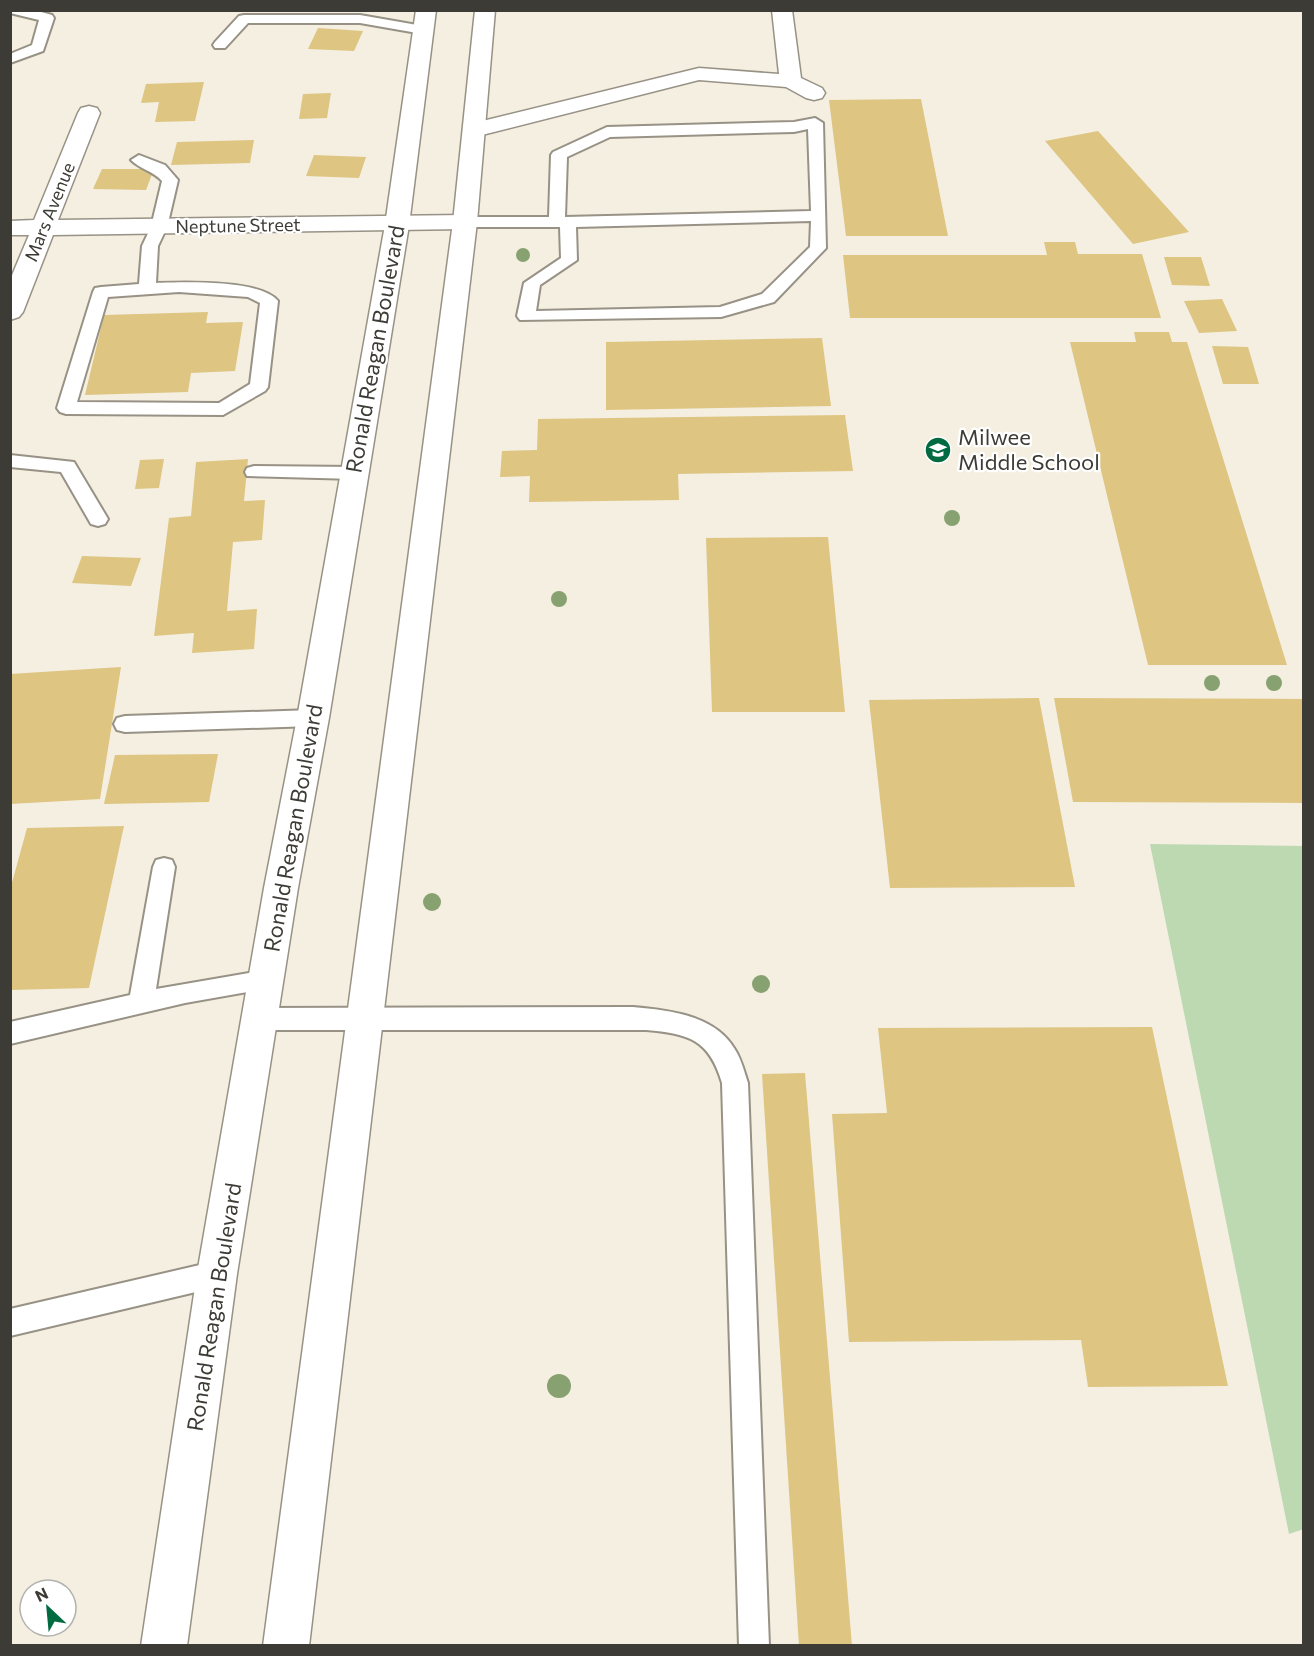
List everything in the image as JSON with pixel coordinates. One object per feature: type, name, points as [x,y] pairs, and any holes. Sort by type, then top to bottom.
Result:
[{"type":"main road","points":[[286,1646],[465,222],[485,10]]},
{"type":"main road","points":[[782,10],[791,81]]},
{"type":"main road","name":"Ronald Reagan Boulevard","points":[[164,1646],[217,1274],[397,225],[424,20]]},
{"type":"main road","points":[[474,130],[699,74],[791,81],[814,93]]},
{"type":"main road","name":"Mars Avenue","points":[[10,312],[89,113]]},
{"type":"main road","name":"Neptune Street","points":[[10,228],[397,225],[465,222]]},
{"type":"lane","points":[[10,59],[38,48],[47,18],[14,10]]},
{"type":"lane","points":[[220,45],[244,19],[424,20]]},
{"type":"lane","points":[[815,123],[819,216],[818,248],[768,298],[721,312],[526,316],[532,283],[569,260],[562,223],[559,155],[607,132],[794,127],[815,123]]},
{"type":"lane","points":[[139,160],[159,168],[170,180],[159,227],[150,246],[147,289]]},
{"type":"lane","points":[[465,222],[562,223],[819,216]]},
{"type":"lane","points":[[179,287],[252,292],[269,301],[259,387],[224,409],[66,408],[100,292],[147,289],[179,287]]},
{"type":"lane","points":[[10,461],[67,466],[98,519]]},
{"type":"lane","points":[[254,472],[355,473]]},
{"type":"lane","points":[[125,724],[314,718]]},
{"type":"lane","points":[[141,1004],[164,867]]},
{"type":"lane","points":[[10,1034],[185,993],[266,980]]},
{"type":"lane","points":[[259,1019],[633,1017],[664,1019],[688,1026],[710,1038],[726,1056],[735,1083],[754,1646]]},
{"type":"lane","points":[[10,1323],[217,1274]]},
{"type":"green space","points":[[1150,844],[1303,846],[1304,1529],[1289,1534]]},
{"type":"building","points":[[318,28],[363,31],[354,51],[308,49]]},
{"type":"building","points":[[204,82],[195,121],[155,122],[159,102],[141,103],[146,84]]},
{"type":"building","points":[[331,93],[327,118],[299,119],[303,94]]},
{"type":"building","points":[[921,99],[948,236],[846,236],[829,100]]},
{"type":"building","points":[[1098,131],[1189,232],[1133,244],[1045,141]]},
{"type":"building","points":[[254,140],[250,163],[171,165],[177,142]]},
{"type":"building","points":[[314,155],[366,157],[359,178],[306,176]]},
{"type":"building","points":[[102,169],[154,169],[146,190],[93,189]]},
{"type":"building","points":[[1044,242],[1075,242],[1078,254],[1142,254],[1161,318],[850,318],[843,255],[1047,255]]},
{"type":"building","points":[[1164,257],[1201,257],[1210,286],[1172,285]]},
{"type":"building","points":[[1222,299],[1237,331],[1199,333],[1184,301]]},
{"type":"building","points":[[208,312],[206,323],[243,322],[235,371],[191,373],[188,392],[85,395],[104,315]]},
{"type":"building","points":[[1134,332],[1169,332],[1172,342],[1187,342],[1287,665],[1148,665],[1070,342],[1136,342]]},
{"type":"building","points":[[822,338],[831,406],[606,410],[606,342]]},
{"type":"building","points":[[1212,346],[1248,347],[1259,384],[1223,384]]},
{"type":"building","points":[[845,415],[853,471],[678,474],[679,500],[529,502],[530,476],[500,477],[502,451],[537,450],[538,419]]},
{"type":"building","points":[[164,459],[159,488],[135,489],[140,460]]},
{"type":"building","points":[[248,459],[244,501],[265,500],[262,540],[233,542],[227,611],[257,609],[254,649],[192,653],[194,633],[154,636],[169,518],[191,516],[196,462]]},
{"type":"building","points":[[828,537],[845,712],[712,712],[706,538]]},
{"type":"building","points":[[82,556],[141,558],[131,586],[72,583]]},
{"type":"building","points":[[121,667],[100,799],[10,804],[10,674]]},
{"type":"building","points":[[1039,698],[1075,887],[890,888],[869,700]]},
{"type":"building","points":[[1054,698],[1304,699],[1304,803],[1073,802]]},
{"type":"building","points":[[218,754],[209,802],[104,804],[115,755]]},
{"type":"building","points":[[124,826],[89,988],[10,990],[10,890],[27,828]]},
{"type":"building","points":[[1152,1027],[1228,1386],[1088,1387],[1081,1340],[849,1342],[832,1114],[887,1113],[878,1028]]},
{"type":"building","points":[[805,1073],[852,1646],[799,1646],[762,1074]]},
{"type":"place","name":"Milwee Middle School","points":[[938,450]]}]
